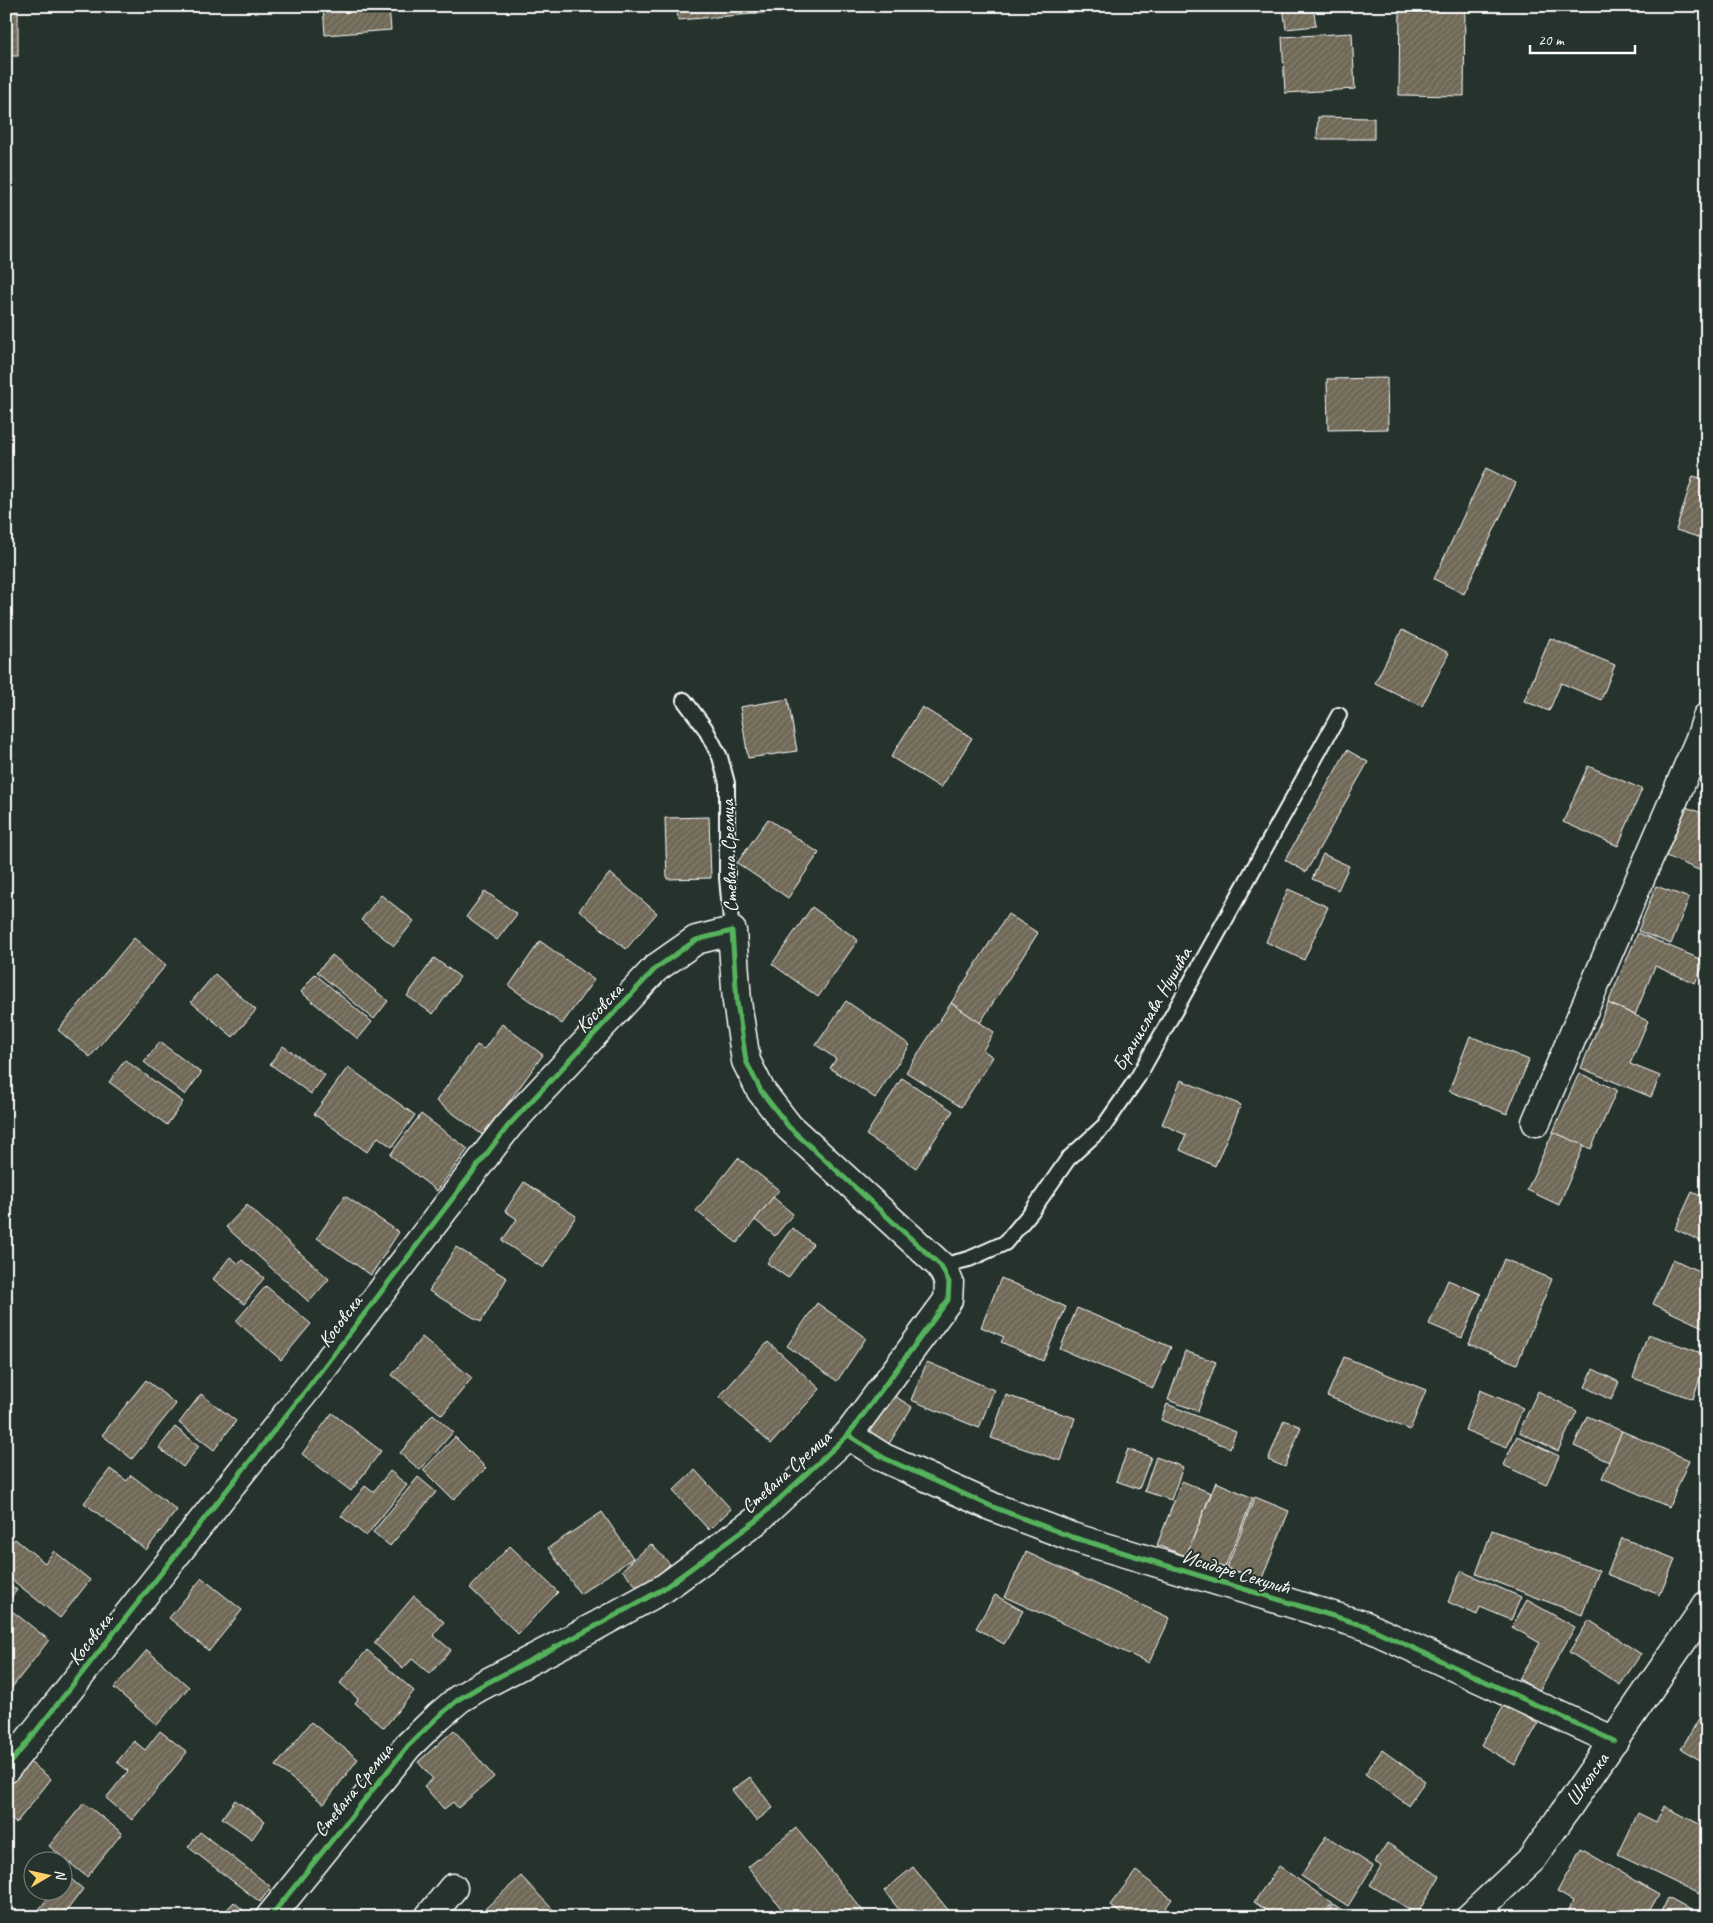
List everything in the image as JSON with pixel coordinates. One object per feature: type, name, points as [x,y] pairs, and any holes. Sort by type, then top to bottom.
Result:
[{"type":"street","points":[[1536,1122],[1705,730]]},
{"type":"street","name":"Стевана Сремца","points":[[270,1917],[408,1746],[452,1705],[480,1686],[594,1627],[662,1589],[757,1520],[848,1435],[948,1300],[949,1282],[941,1266],[789,1127],[761,1091],[746,1060],[737,1002],[732,931]]},
{"type":"street","name":"Косовска","points":[[6,1769],[307,1389],[508,1126],[656,968],[696,940],[732,931]]},
{"type":"street","name":"Исидоре Секулић","points":[[848,1435],[884,1458],[993,1507],[1072,1537],[1366,1626],[1614,1741]]},
{"type":"street","name":"Школска","points":[[1470,1917],[1532,1859],[1707,1604]]},
{"type":"street","points":[[429,1917],[453,1888]]},
{"type":"lane","name":"Стевана Сремца","points":[[684,700],[705,728],[720,756],[727,783],[727,878],[732,931]]},
{"type":"lane","name":"Бранислава Нушића","points":[[941,1266],[969,1259],[1005,1243],[1032,1211],[1068,1159],[1104,1126],[1138,1078],[1339,715]]},
{"type":"building","points":[[6,6],[18,6],[18,56],[6,56]]},
{"type":"building","points":[[323,6],[389,6],[391,30],[325,35]]},
{"type":"building","points":[[677,6],[764,6],[765,13],[678,20]]},
{"type":"building","points":[[831,6],[871,6],[832,9]]},
{"type":"building","points":[[1283,6],[1313,6],[1316,26],[1286,29]]},
{"type":"building","points":[[1400,6],[1465,6],[1464,96],[1399,95]]},
{"type":"building","points":[[1352,33],[1355,89],[1285,93],[1282,37]]},
{"type":"building","points":[[1318,117],[1374,118],[1374,139],[1317,139]]},
{"type":"building","points":[[1387,378],[1388,429],[1328,430],[1327,379]]},
{"type":"building","points":[[1486,468],[1516,483],[1464,594],[1434,579]]},
{"type":"building","points":[[1693,476],[1707,480],[1707,540],[1676,530]]},
{"type":"building","points":[[1402,630],[1449,653],[1422,706],[1375,683]]},
{"type":"building","points":[[1550,638],[1615,665],[1601,700],[1561,683],[1549,711],[1524,701]]},
{"type":"building","points":[[788,699],[797,751],[748,758],[740,707]]},
{"type":"building","points":[[922,707],[972,738],[941,788],[891,757]]},
{"type":"building","points":[[1347,750],[1368,762],[1306,872],[1285,860]]},
{"type":"building","points":[[1588,766],[1642,789],[1618,846],[1563,822]]},
{"type":"building","points":[[1686,807],[1707,815],[1707,856],[1701,871],[1666,856]]},
{"type":"building","points":[[709,817],[711,878],[667,879],[665,818]]},
{"type":"building","points":[[768,819],[819,853],[788,898],[737,863]]},
{"type":"building","points":[[1323,854],[1349,866],[1338,890],[1312,879]]},
{"type":"building","points":[[610,873],[657,913],[626,949],[579,910]]},
{"type":"building","points":[[1656,886],[1689,898],[1671,944],[1638,931]]},
{"type":"building","points":[[1288,889],[1328,907],[1304,960],[1266,942]]},
{"type":"building","points":[[485,891],[517,914],[497,940],[466,917]]},
{"type":"building","points":[[381,895],[414,921],[394,946],[361,920]]},
{"type":"building","points":[[812,907],[858,940],[818,997],[772,964]]},
{"type":"building","points":[[1008,914],[1038,933],[980,1023],[951,1003]]},
{"type":"building","points":[[1638,933],[1705,961],[1695,983],[1655,966],[1635,1015],[1608,1003]]},
{"type":"building","points":[[134,938],[166,965],[90,1057],[58,1030]]},
{"type":"building","points":[[540,941],[594,980],[562,1024],[509,986]]},
{"type":"building","points":[[332,955],[388,1001],[374,1019],[317,972]]},
{"type":"building","points":[[434,958],[460,977],[433,1014],[407,996]]},
{"type":"building","points":[[215,974],[256,1010],[233,1037],[191,1002]]},
{"type":"building","points":[[315,974],[372,1022],[358,1039],[301,992]]},
{"type":"building","points":[[846,1001],[910,1045],[875,1098],[830,1068],[836,1059],[816,1045]]},
{"type":"building","points":[[951,1003],[994,1032],[983,1050],[993,1057],[961,1107],[906,1072]]},
{"type":"building","points":[[1608,1003],[1648,1021],[1630,1064],[1660,1076],[1651,1097],[1581,1068]]},
{"type":"building","points":[[502,1024],[543,1055],[484,1136],[436,1101],[477,1045],[484,1049]]},
{"type":"building","points":[[1470,1036],[1529,1060],[1507,1114],[1449,1091]]},
{"type":"building","points":[[160,1042],[201,1073],[185,1095],[144,1062]]},
{"type":"building","points":[[283,1046],[325,1075],[311,1094],[270,1064]]},
{"type":"building","points":[[125,1060],[183,1102],[167,1125],[109,1082]]},
{"type":"building","points":[[348,1067],[415,1115],[392,1147],[378,1137],[367,1152],[314,1114]]},
{"type":"building","points":[[1579,1073],[1617,1090],[1591,1149],[1553,1132]]},
{"type":"building","points":[[902,1078],[953,1111],[916,1168],[866,1135]]},
{"type":"building","points":[[1181,1080],[1241,1105],[1215,1166],[1180,1150],[1186,1135],[1162,1124]]},
{"type":"building","points":[[421,1114],[468,1149],[437,1191],[390,1155]]},
{"type":"building","points":[[1553,1132],[1584,1145],[1559,1205],[1527,1190]]},
{"type":"building","points":[[738,1158],[779,1190],[737,1243],[696,1211]]},
{"type":"building","points":[[524,1182],[576,1216],[543,1268],[502,1241],[517,1219],[505,1211]]},
{"type":"building","points":[[1692,1192],[1707,1199],[1707,1244],[1675,1229]]},
{"type":"building","points":[[345,1196],[399,1232],[371,1275],[317,1238]]},
{"type":"building","points":[[773,1197],[793,1214],[775,1236],[755,1220]]},
{"type":"building","points":[[247,1205],[329,1279],[309,1302],[226,1227]]},
{"type":"building","points":[[792,1228],[813,1244],[788,1278],[767,1263]]},
{"type":"building","points":[[456,1247],[507,1278],[481,1322],[429,1291]]},
{"type":"building","points":[[230,1257],[239,1264],[242,1260],[264,1278],[244,1304],[213,1279]]},
{"type":"building","points":[[1504,1259],[1552,1279],[1517,1364],[1469,1344]]},
{"type":"building","points":[[1673,1259],[1707,1275],[1707,1329],[1653,1304]]},
{"type":"building","points":[[1001,1278],[1066,1307],[1043,1361],[1001,1342],[1004,1337],[981,1327]]},
{"type":"building","points":[[1448,1280],[1481,1294],[1462,1338],[1429,1324]]},
{"type":"building","points":[[266,1286],[311,1324],[281,1360],[236,1321]]},
{"type":"building","points":[[817,1303],[866,1338],[837,1381],[787,1346]]},
{"type":"building","points":[[1077,1308],[1171,1347],[1153,1388],[1060,1349]]},
{"type":"building","points":[[1648,1334],[1707,1355],[1693,1399],[1633,1378]]},
{"type":"building","points":[[422,1337],[472,1378],[442,1415],[392,1375]]},
{"type":"building","points":[[768,1342],[820,1389],[771,1444],[719,1397]]},
{"type":"building","points":[[1185,1351],[1216,1362],[1198,1411],[1168,1400]]},
{"type":"building","points":[[1344,1357],[1426,1390],[1410,1430],[1327,1396]]},
{"type":"building","points":[[927,1362],[994,1390],[979,1428],[911,1400]]},
{"type":"building","points":[[1593,1369],[1619,1382],[1611,1400],[1585,1387]]},
{"type":"building","points":[[146,1380],[176,1404],[132,1459],[102,1435]]},
{"type":"building","points":[[1480,1390],[1523,1408],[1507,1447],[1465,1430]]},
{"type":"building","points":[[1538,1391],[1577,1411],[1558,1451],[1519,1432]]},
{"type":"building","points":[[890,1393],[912,1407],[887,1447],[866,1433]]},
{"type":"building","points":[[201,1394],[236,1421],[214,1450],[179,1423]]},
{"type":"building","points":[[1006,1395],[1075,1418],[1061,1461],[991,1438]]},
{"type":"building","points":[[1167,1404],[1236,1432],[1230,1448],[1161,1420]]},
{"type":"building","points":[[332,1413],[381,1451],[351,1491],[302,1454]]},
{"type":"building","points":[[433,1414],[453,1432],[420,1470],[400,1453]]},
{"type":"building","points":[[1587,1416],[1622,1431],[1609,1462],[1574,1446]]},
{"type":"building","points":[[1284,1420],[1301,1427],[1285,1467],[1268,1460]]},
{"type":"building","points":[[175,1427],[199,1446],[183,1467],[159,1448]]},
{"type":"building","points":[[1622,1431],[1689,1460],[1669,1507],[1602,1478]]},
{"type":"building","points":[[1517,1436],[1559,1456],[1546,1485],[1503,1465]]},
{"type":"building","points":[[455,1437],[486,1468],[453,1500],[423,1470]]},
{"type":"building","points":[[1128,1449],[1151,1457],[1139,1489],[1116,1481]]},
{"type":"building","points":[[1156,1457],[1183,1467],[1171,1500],[1144,1491]]},
{"type":"building","points":[[110,1469],[127,1481],[131,1475],[177,1510],[146,1550],[84,1503]]},
{"type":"building","points":[[695,1470],[731,1509],[709,1530],[673,1491]]},
{"type":"building","points":[[390,1471],[407,1485],[366,1536],[341,1516],[365,1486],[373,1492]]},
{"type":"building","points":[[418,1477],[436,1492],[390,1546],[373,1532]]},
{"type":"building","points":[[1182,1481],[1211,1493],[1186,1556],[1157,1545]]},
{"type":"building","points":[[1216,1482],[1253,1498],[1223,1572],[1186,1556]]},
{"type":"building","points":[[1255,1497],[1289,1511],[1259,1586],[1225,1572]]},
{"type":"building","points":[[602,1512],[633,1558],[580,1594],[548,1548]]},
{"type":"building","points":[[1492,1530],[1599,1571],[1582,1615],[1476,1574]]},
{"type":"building","points":[[1622,1538],[1675,1559],[1660,1595],[1607,1574]]},
{"type":"building","points":[[15,1539],[45,1563],[54,1551],[90,1580],[60,1618],[6,1575],[6,1550]]},
{"type":"building","points":[[651,1544],[670,1564],[641,1591],[622,1570]]},
{"type":"building","points":[[510,1546],[558,1592],[518,1634],[470,1588]]},
{"type":"building","points":[[1026,1552],[1170,1618],[1149,1663],[1005,1597]]},
{"type":"building","points":[[1461,1571],[1521,1597],[1511,1620],[1480,1607],[1477,1615],[1448,1602]]},
{"type":"building","points":[[202,1578],[242,1610],[209,1651],[169,1618]]},
{"type":"building","points":[[6,1582],[17,1590],[6,1604]]},
{"type":"building","points":[[995,1595],[1023,1611],[1004,1644],[976,1628]]},
{"type":"building","points":[[414,1596],[444,1622],[433,1635],[451,1650],[430,1674],[412,1659],[403,1669],[374,1643]]},
{"type":"building","points":[[1527,1600],[1575,1627],[1539,1691],[1519,1679],[1540,1643],[1512,1627]]},
{"type":"building","points":[[12,1611],[49,1640],[6,1695],[6,1618]]},
{"type":"building","points":[[1589,1620],[1641,1654],[1620,1685],[1569,1652]]},
{"type":"building","points":[[147,1650],[189,1687],[157,1725],[114,1688]]},
{"type":"building","points":[[367,1650],[414,1691],[384,1728],[355,1703],[358,1699],[340,1683]]},
{"type":"building","points":[[1505,1704],[1538,1724],[1515,1765],[1481,1745]]},
{"type":"building","points":[[1707,1705],[1707,1764],[1681,1749]]},
{"type":"building","points":[[311,1722],[358,1759],[324,1804],[276,1766]]},
{"type":"building","points":[[454,1730],[494,1777],[458,1808],[453,1802],[444,1809],[424,1786],[433,1779],[418,1762]]},
{"type":"building","points":[[160,1731],[187,1752],[132,1820],[106,1798],[128,1771],[117,1762],[134,1741],[145,1750]]},
{"type":"building","points":[[1382,1750],[1425,1781],[1408,1805],[1365,1774]]},
{"type":"building","points":[[26,1759],[51,1779],[16,1823],[6,1815],[6,1785]]},
{"type":"building","points":[[750,1777],[773,1808],[756,1821],[732,1790]]},
{"type":"building","points":[[235,1800],[265,1821],[252,1839],[222,1818]]},
{"type":"building","points":[[84,1803],[122,1833],[87,1877],[72,1865],[72,1850],[54,1850],[49,1846]]},
{"type":"building","points":[[1664,1806],[1707,1828],[1707,1836],[1703,1844],[1707,1846],[1707,1878],[1699,1894],[1618,1855],[1638,1813],[1656,1822]]},
{"type":"building","points":[[796,1828],[868,1917],[788,1917],[748,1867]]},
{"type":"building","points":[[200,1832],[271,1887],[260,1902],[188,1847]]},
{"type":"building","points":[[1326,1836],[1373,1866],[1348,1906],[1301,1876]]},
{"type":"building","points":[[1387,1843],[1440,1876],[1417,1914],[1370,1885],[1381,1866],[1375,1862]]},
{"type":"building","points":[[1581,1849],[1659,1894],[1646,1917],[1576,1917],[1568,1912],[1573,1901],[1557,1892]]},
{"type":"building","points":[[1279,1866],[1332,1903],[1322,1917],[1276,1917],[1254,1902]]},
{"type":"building","points":[[913,1867],[954,1917],[905,1917],[884,1891]]},
{"type":"building","points":[[1136,1871],[1172,1899],[1159,1917],[1125,1917],[1110,1905]]},
{"type":"building","points":[[521,1876],[557,1914],[554,1917],[476,1917]]},
{"type":"building","points":[[72,1880],[83,1889],[62,1917],[44,1917],[37,1912],[46,1900],[72,1900]]},
{"type":"building","points":[[1668,1898],[1703,1917],[1659,1917]]},
{"type":"building","points":[[234,1902],[251,1917],[220,1917]]},
{"type":"building","points":[[1333,1904],[1353,1917],[1325,1917]]},
{"type":"cycle path","points":[[6,1769],[307,1389],[508,1126],[656,968],[696,940],[732,931],[737,1002],[746,1061],[761,1091],[789,1127],[941,1266],[949,1282],[948,1300],[848,1435],[757,1520],[663,1589],[481,1686],[459,1699],[439,1716],[408,1746],[270,1917]]},
{"type":"cycle path","points":[[848,1435],[884,1458],[993,1507],[1072,1537],[1366,1626],[1614,1741]]}]
